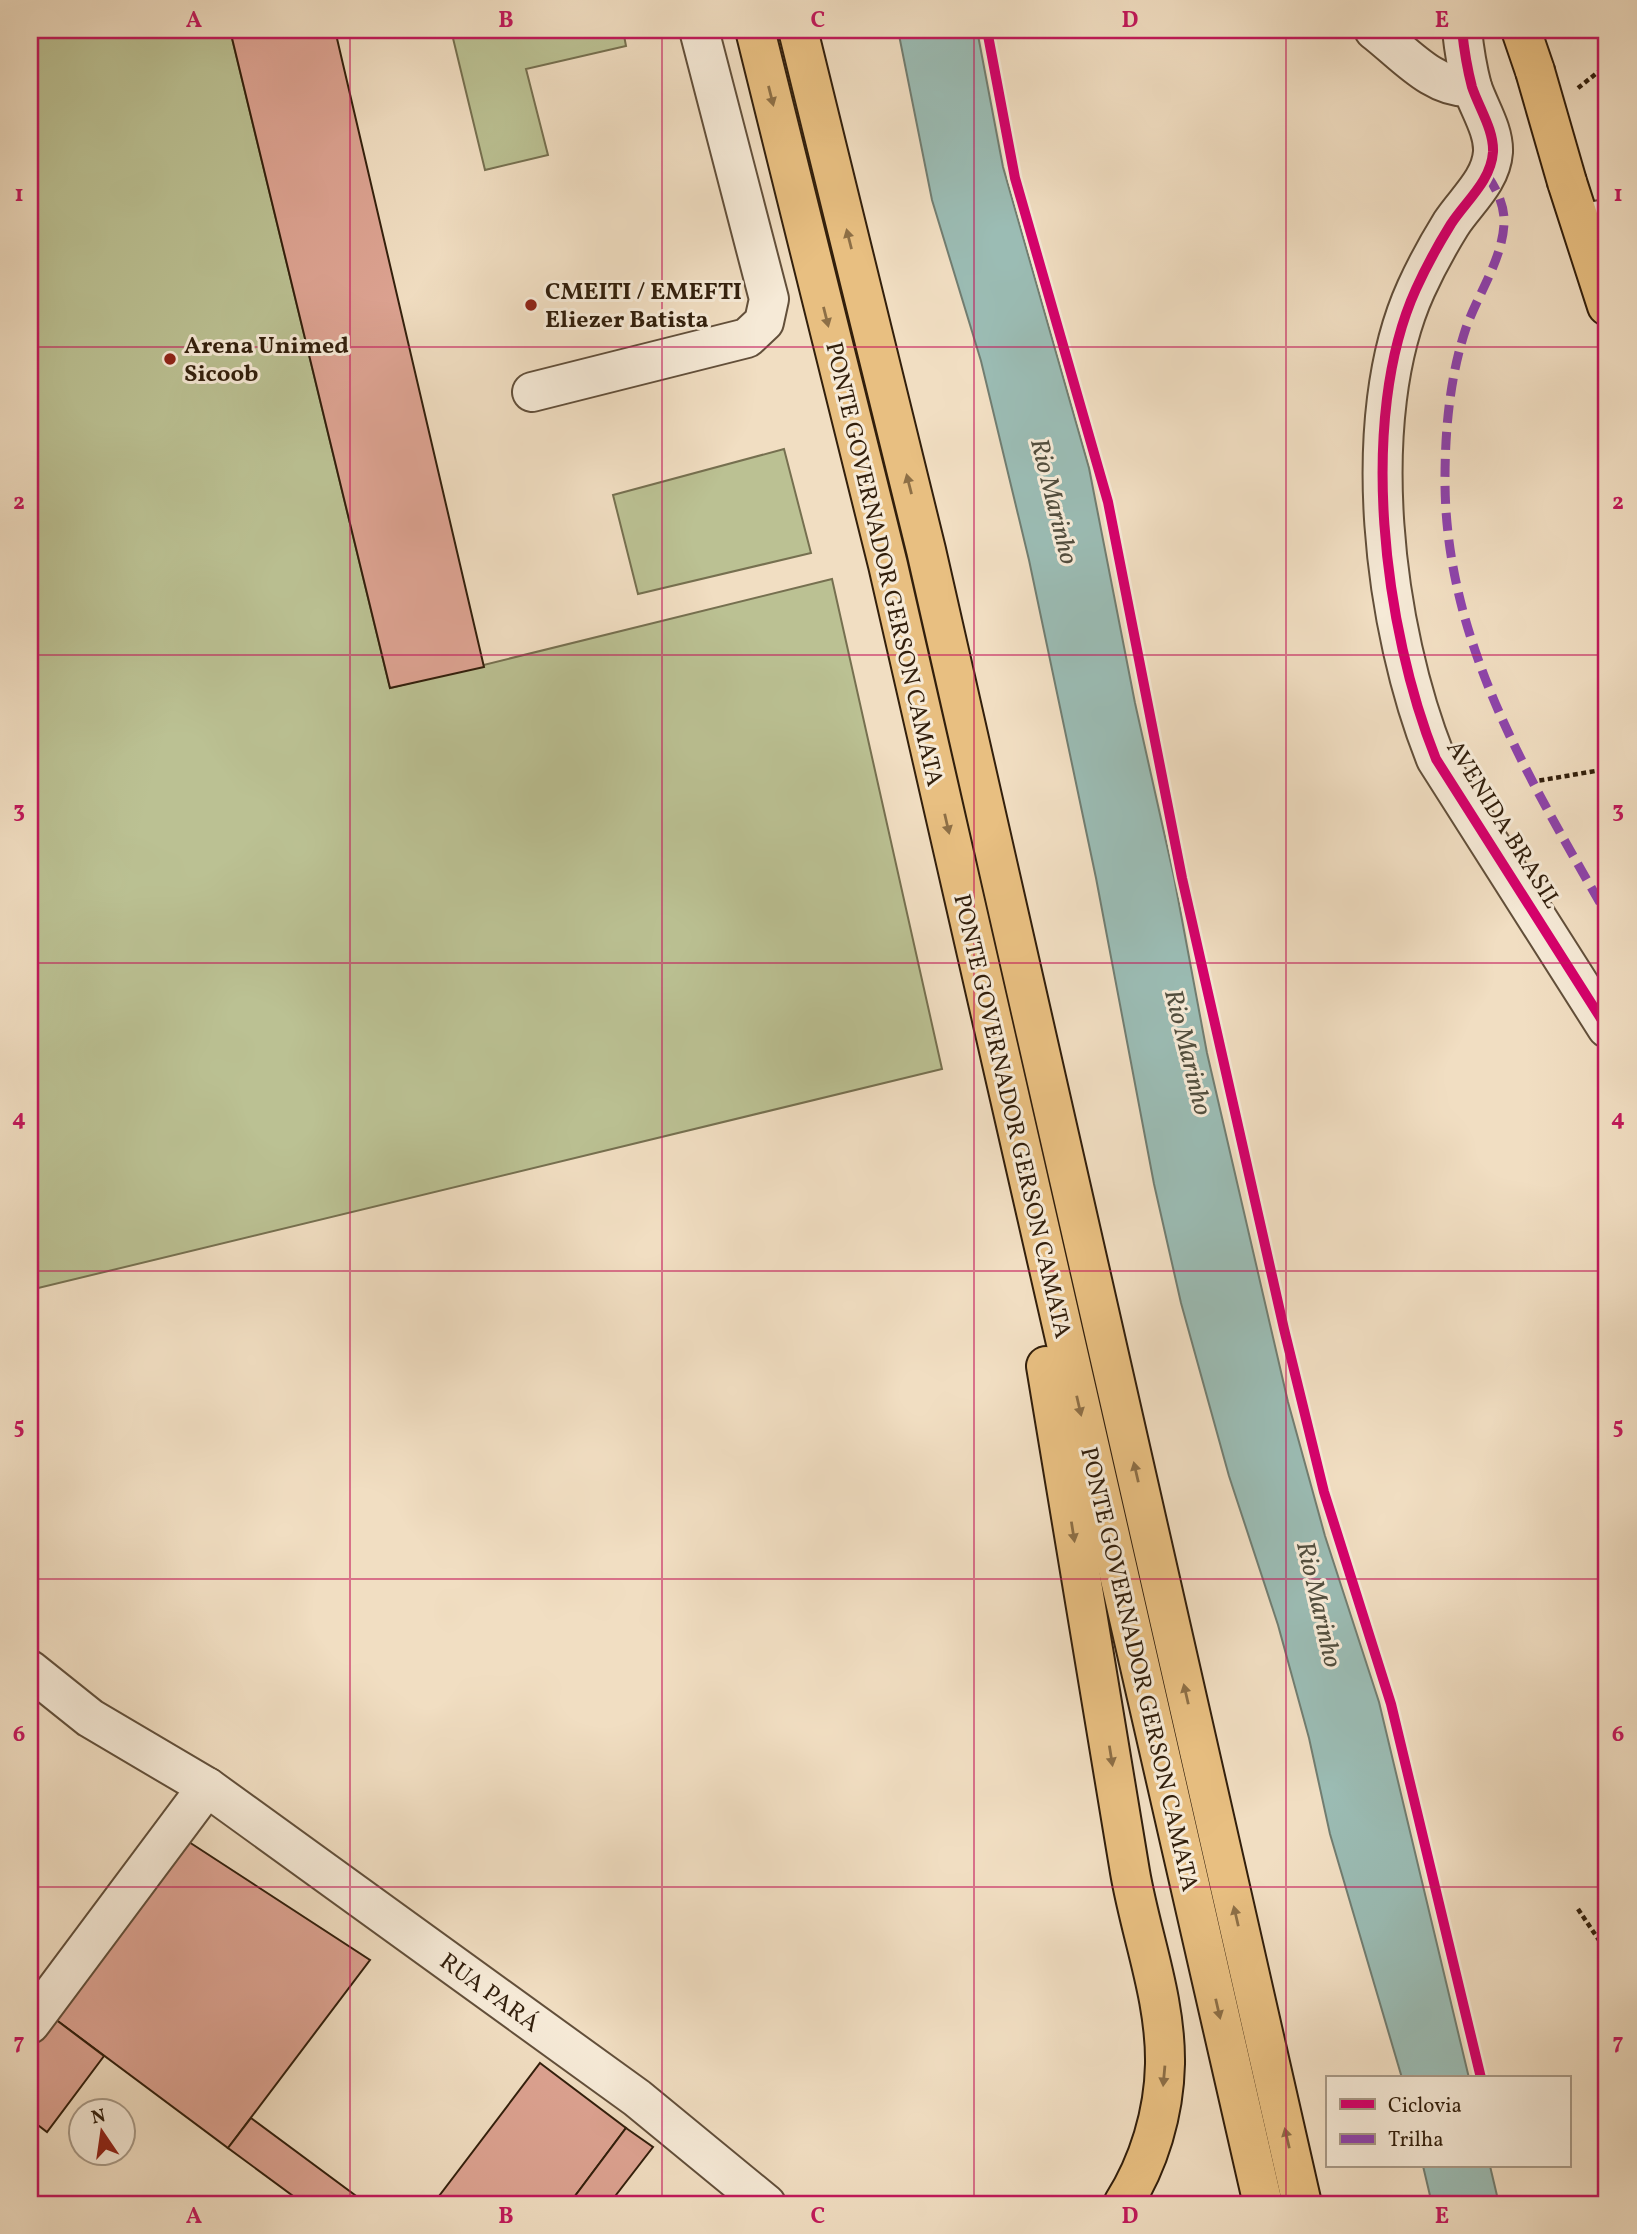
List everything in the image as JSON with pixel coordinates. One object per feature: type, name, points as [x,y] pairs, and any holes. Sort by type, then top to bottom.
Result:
[{"type":"main road","name":"PONTE GOVERNADOR GERSON CAMATA","points":[[755,30],[888,565],[1263,2204]]},
{"type":"main road","name":"PONTE GOVERNADOR GERSON CAMATA","points":[[798,30],[929,564],[1302,2204]]},
{"type":"main road","points":[[1521,30],[1567,182],[1595,221],[1607,306]]},
{"type":"main road","points":[[982,981],[1131,1877],[1164,2030],[1164,2074],[1156,2126],[1143,2168],[1123,2204]]},
{"type":"street","points":[[532,392],[747,338],[764,322],[769,299],[699,30]]},
{"type":"street","points":[[1374,30],[1435,79],[1460,88],[1472,87]]},
{"type":"street","name":"AVENIDA BRASIL","points":[[1462,30],[1472,87],[1490,135],[1491,163],[1487,175],[1453,222],[1415,291],[1394,355],[1386,392],[1383,454],[1390,575],[1406,673],[1419,718],[1436,759],[1607,1028]]},
{"type":"street","name":"RUA PARÁ","points":[[30,1670],[90,1718],[207,1787],[637,2098],[766,2204]]},
{"type":"street","points":[[30,2024],[207,1787]]},
{"type":"path","points":[[1531,782],[1607,769]]},
{"type":"path","points":[[1578,1909],[1607,1952]]},
{"type":"green space","points":[[30,30],[230,30],[390,688],[832,579],[942,1069],[30,1290]]},
{"type":"green space","points":[[451,30],[623,30],[626,46],[526,69],[548,155],[485,170]]},
{"type":"green space","points":[[784,449],[811,553],[638,594],[613,495]]},
{"type":"water","name":"Rio Marinho","points":[[898,30],[977,30],[1003,167],[1089,468],[1135,703],[1174,877],[1207,1053],[1288,1402],[1325,1536],[1379,1702],[1469,2076],[1401,2076],[1330,1834],[1309,1738],[1278,1625],[1229,1476],[1181,1303],[1154,1184],[1096,878],[1029,560],[981,361],[932,200]]},
{"type":"water","points":[[1423,2168],[1490,2168],[1499,2204],[1432,2204]]},
{"type":"building","points":[[230,30],[335,30],[484,667],[390,688]]},
{"type":"building","points":[[189,1842],[370,1960],[228,2148],[55,2019]]},
{"type":"building","points":[[55,2019],[104,2056],[72,2098],[66,2098],[66,2107],[47,2132],[30,2119],[30,2053]]},
{"type":"building","points":[[540,2063],[626,2128],[569,2204],[433,2204]]},
{"type":"building","points":[[251,2118],[367,2204],[304,2204],[228,2148]]},
{"type":"building","points":[[626,2128],[653,2147],[609,2204],[569,2204]]},
{"type":"marked path","points":[[1487,175],[1500,198],[1504,224],[1499,251],[1466,328],[1452,384],[1445,461],[1449,540],[1459,597],[1497,708],[1549,813],[1607,915]]},
{"type":"cycle path","points":[[987,30],[1015,178],[1108,502],[1182,878],[1284,1329],[1324,1492],[1391,1704],[1481,2076]]},
{"type":"cycle path","points":[[1462,30],[1472,87],[1489,127],[1493,152],[1483,181],[1451,224],[1424,273],[1398,341],[1387,399],[1383,461],[1384,524],[1391,588],[1418,707],[1436,759],[1607,1028]]},
{"type":"place","name":"CMEITI / EMEFTI Eliezer Batista","points":[[531,305]]},
{"type":"place","name":"Arena Unimed Sicoob","points":[[170,359]]}]
